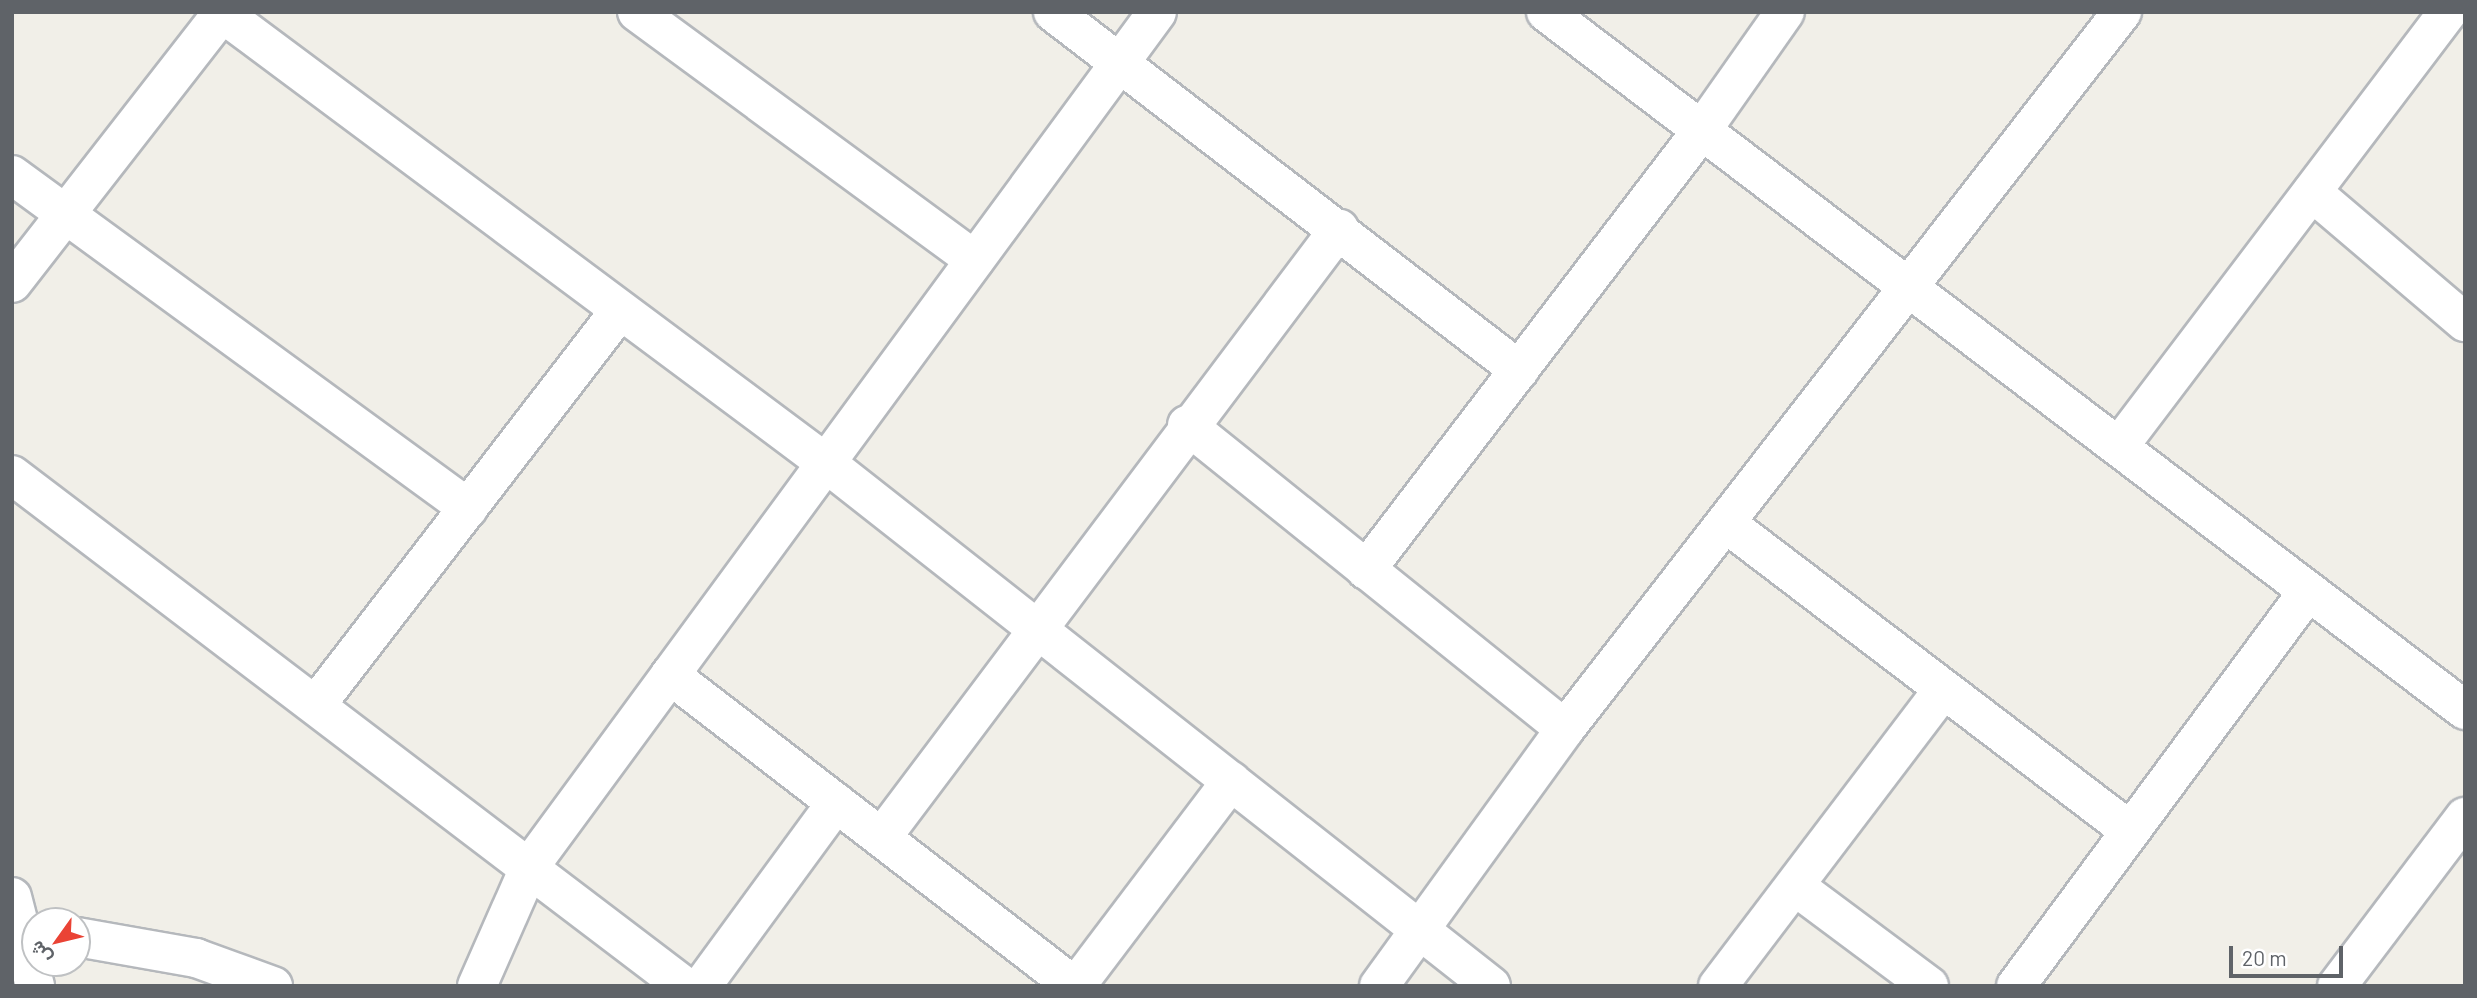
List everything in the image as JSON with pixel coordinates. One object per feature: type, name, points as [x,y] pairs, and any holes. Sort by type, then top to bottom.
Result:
[{"type":"street","points":[[637,12],[975,260]]},
{"type":"street","points":[[1053,12],[1121,59],[1519,370]]},
{"type":"street","points":[[477,986],[530,866],[1157,12]]},
{"type":"street","points":[[1546,12],[1910,285],[2465,710]]},
{"type":"street","points":[[1366,570],[1702,130],[1785,12]]},
{"type":"street","points":[[1379,986],[1565,729],[1727,524],[2122,12]]},
{"type":"street","points":[[2120,445],[2448,12]]},
{"type":"street","points":[[12,283],[223,13],[826,463],[1491,986]]},
{"type":"street","points":[[12,175],[64,216],[468,508]]},
{"type":"street","points":[[2312,192],[2465,322]]},
{"type":"street","points":[[881,837],[1187,425],[1339,229]]},
{"type":"street","points":[[316,705],[620,310]]},
{"type":"street","points":[[1187,425],[1565,729]]},
{"type":"street","points":[[12,475],[530,866],[684,986]]},
{"type":"street","points":[[1727,524],[1941,692],[2130,830]]},
{"type":"street","points":[[2016,986],[2308,591]]},
{"type":"street","points":[[670,675],[1075,986],[1231,781]]},
{"type":"street","points":[[1718,986],[1941,692]]},
{"type":"street","points":[[702,986],[836,803]]},
{"type":"street","points":[[2337,986],[2465,817]]},
{"type":"street","points":[[1795,886],[1929,986]]},
{"type":"street","points":[[91,939],[196,958],[272,986]]}]
